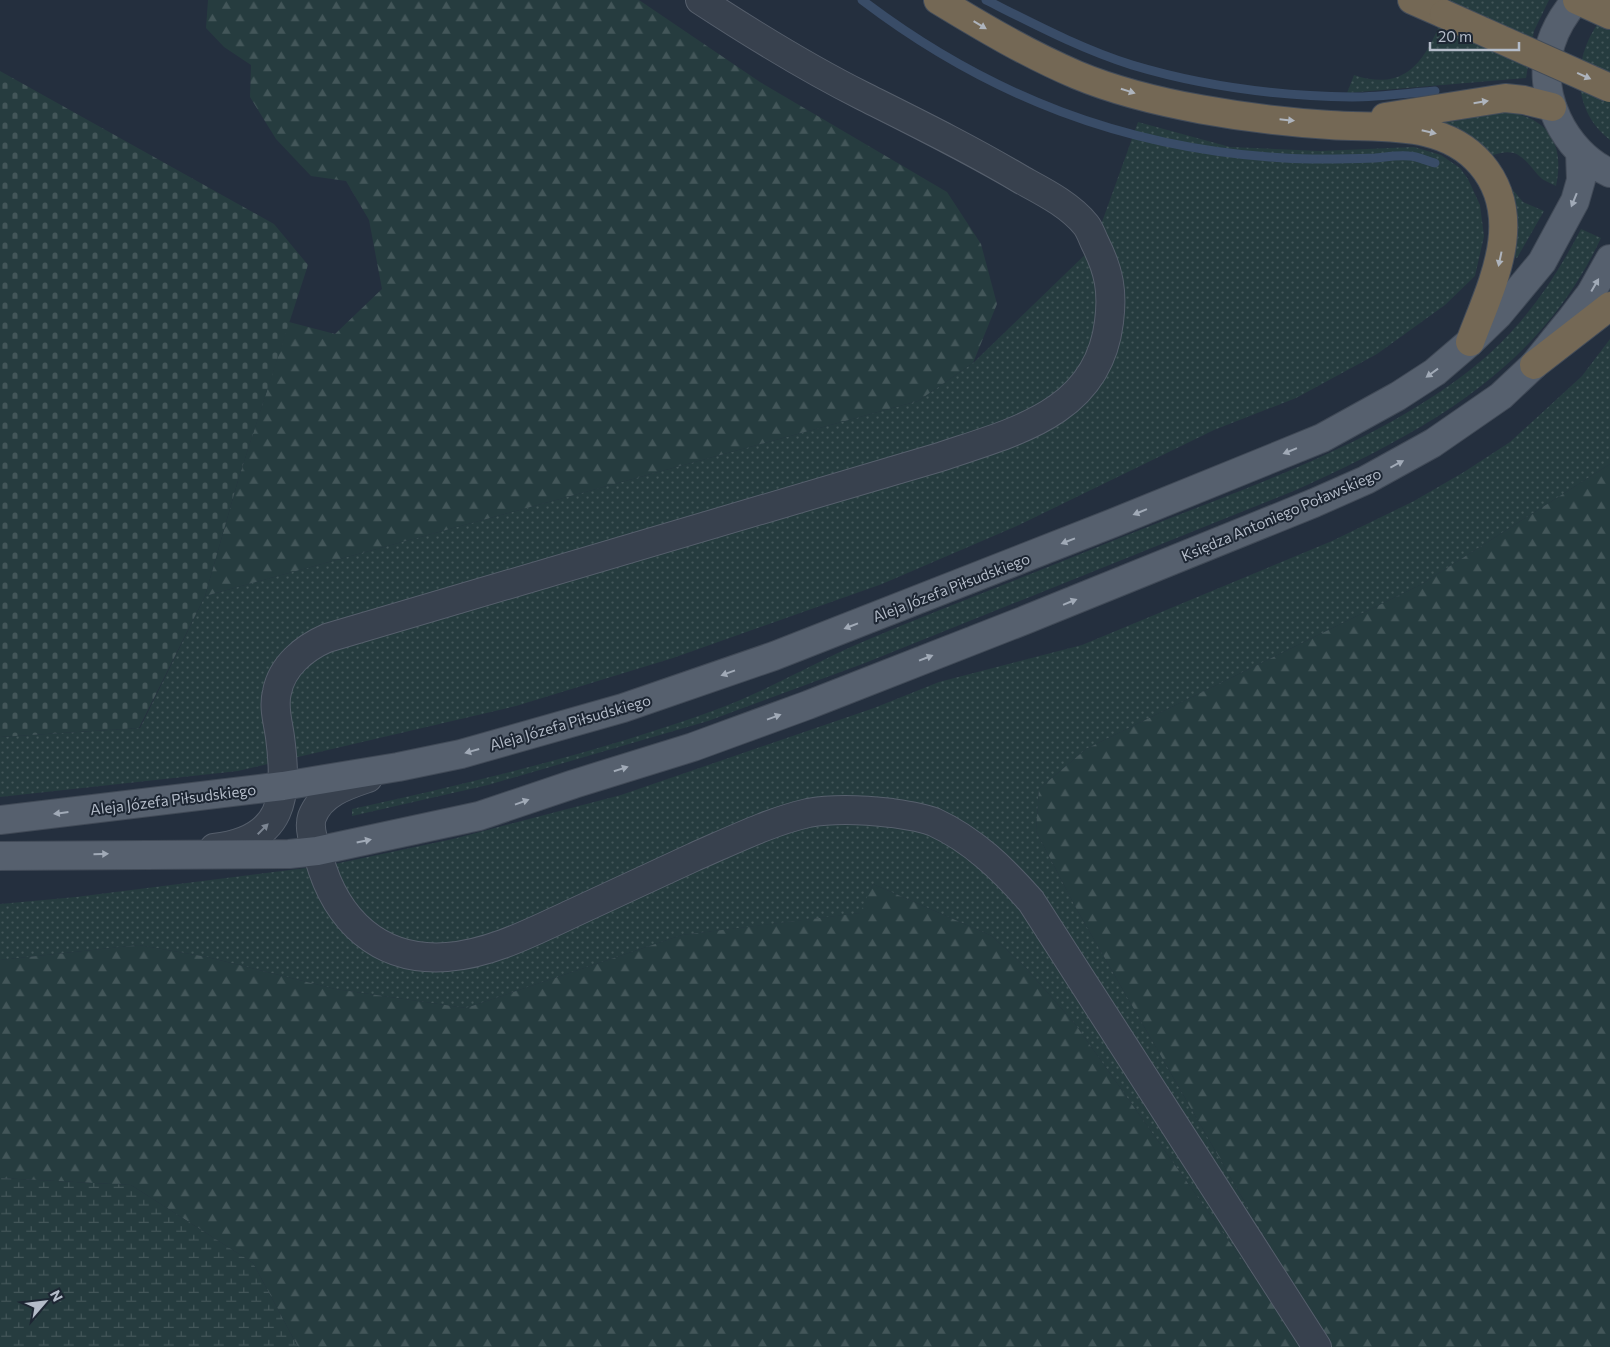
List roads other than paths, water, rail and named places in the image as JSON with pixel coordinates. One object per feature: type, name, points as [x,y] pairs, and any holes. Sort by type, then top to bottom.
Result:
[{"type":"highway","points":[[938,0],[1012,45],[1079,76],[1140,95],[1230,114],[1329,125],[1432,132],[1469,152],[1489,176],[1499,198],[1505,227],[1500,261],[1470,342]]},
{"type":"highway","points":[[1412,0],[1610,88]]},
{"type":"highway","points":[[1576,0],[1610,15]]},
{"type":"highway","points":[[1329,125],[1505,98],[1524,100],[1552,107]]},
{"type":"highway","points":[[1534,365],[1610,306]]},
{"type":"main road","points":[[1576,0],[1563,16],[1551,45],[1547,76],[1552,107],[1563,131],[1580,152],[1600,169],[1610,174]]},
{"type":"main road","points":[[1470,342],[1523,288],[1549,249],[1575,201],[1580,180],[1580,152]]},
{"type":"main road","name":"Księdza Antoniego Poławskiego","points":[[317,851],[479,816],[693,747],[808,705],[1025,620],[1305,507],[1366,480],[1433,443],[1469,420],[1501,396],[1534,365],[1591,293],[1610,259]]},
{"type":"main road","name":"Aleja Józefa Piłsudskiego","points":[[0,820],[283,786],[398,767],[470,751],[623,708],[689,687],[774,656],[1113,523],[1322,438],[1359,419],[1435,372],[1470,342]]},
{"type":"main road","points":[[0,856],[168,853],[288,854],[317,851]]},
{"type":"street","points":[[168,853],[237,846],[250,841],[264,830],[273,818],[280,804],[283,786],[281,744],[276,707],[277,691],[292,663],[310,646],[327,638],[940,457],[1024,428],[1046,417],[1066,404],[1088,382],[1108,333],[1110,293],[1107,267],[1086,226],[1058,200],[982,156],[862,95],[733,22],[700,0]]},
{"type":"street","points":[[398,767],[338,789],[323,801],[312,817],[312,836],[326,883],[338,906],[360,930],[385,947],[417,957],[447,957],[483,951],[544,927],[722,845],[782,821],[810,813],[878,811],[931,821],[959,836],[987,856],[1009,876],[1031,901],[1317,1347]]},
{"type":"waterway","points":[[862,0],[910,34],[959,64],[1009,90],[1061,112],[1114,129],[1169,143],[1226,153],[1307,159],[1405,156],[1435,163]]},
{"type":"waterway","points":[[986,0],[1058,36],[1113,59],[1186,79],[1297,95],[1352,97],[1435,91]]}]
